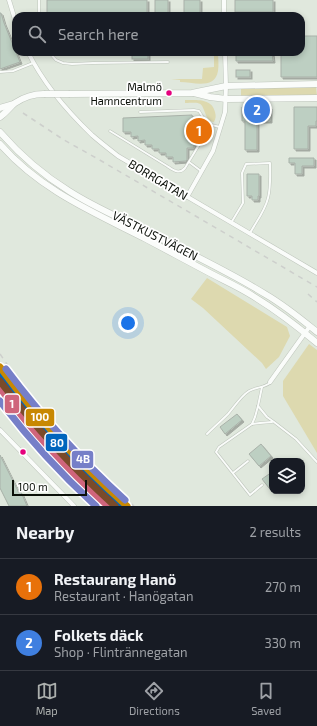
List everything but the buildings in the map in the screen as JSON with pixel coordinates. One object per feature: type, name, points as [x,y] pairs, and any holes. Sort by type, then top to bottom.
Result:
[{"type":"main road","points":[[0,117],[15,104],[31,95],[192,93],[226,86],[317,84]]},
{"type":"main road","points":[[192,93],[226,99],[317,98]]},
{"type":"main road","points":[[0,108],[15,104]]},
{"type":"main road","name":"VÄSTKUSTVÄGEN","points":[[0,132],[19,153],[69,191],[266,294],[293,312],[317,332]]},
{"type":"main road","name":"VÄSTKUSTVÄGEN","points":[[0,144],[35,178],[56,192],[238,288],[274,310],[317,343]]},
{"type":"street","points":[[9,0],[13,12]]},
{"type":"street","points":[[224,0],[224,12]]},
{"type":"street","name":"BORRGATAN","points":[[30,56],[46,84],[75,117],[93,136],[118,156],[317,273]]},
{"type":"street","points":[[187,197],[213,151],[221,127],[225,112],[226,99],[225,56]]},
{"type":"street","points":[[270,382],[310,326]]},
{"type":"street","points":[[0,430],[74,506]]},
{"type":"lane","points":[[39,0],[39,12]]},
{"type":"lane","points":[[52,56],[56,60],[63,63],[72,64],[168,62]]},
{"type":"lane","points":[[0,72],[13,71],[33,63]]},
{"type":"lane","points":[[140,112],[194,110],[199,112],[207,124],[221,127]]},
{"type":"lane","points":[[110,131],[179,172],[183,171],[203,139],[207,124]]},
{"type":"lane","points":[[189,162],[201,171]]},
{"type":"lane","points":[[231,223],[243,203],[242,173],[246,164],[270,163],[270,187],[268,200],[249,234]]},
{"type":"lane","points":[[207,434],[249,391],[262,387],[270,382]]},
{"type":"lane","points":[[252,424],[262,387]]},
{"type":"lane","points":[[258,406],[267,417],[296,439],[317,462]]},
{"type":"lane","points":[[262,485],[250,495],[216,452],[219,447],[252,424],[274,422]]},
{"type":"lane","points":[[233,473],[248,461]]},
{"type":"shaded area","points":[[214,56],[218,56],[218,71],[216,77],[213,81],[208,83],[197,84],[180,82],[180,80],[171,79],[202,79],[203,68],[214,67]]},
{"type":"shaded area","points":[[316,87],[317,96],[241,96],[241,88]]},
{"type":"shaded area","points":[[185,100],[203,101],[211,104],[215,113],[214,122],[209,121],[199,103],[185,103]]},
{"type":"shaded area","points":[[207,278],[287,327],[290,336],[279,357],[266,369],[262,363],[203,308],[191,299]]},
{"type":"shaded area","points":[[309,344],[317,350],[317,453],[283,396],[283,381]]},
{"type":"railway","points":[[23,113],[64,140],[317,287]]},
{"type":"railway","points":[[308,294],[317,302]]},
{"type":"railway","points":[[0,354],[34,402],[61,435],[96,471],[134,506]]},
{"type":"transit line","name":"4B","points":[[6,369],[62,438],[125,500]]},
{"type":"transit line","name":"80","points":[[0,374],[57,443],[120,506]]},
{"type":"transit line","points":[[0,381],[54,446],[115,506]]},
{"type":"transit line","name":"1","points":[[0,388],[51,450],[108,506]]},
{"type":"transit line","points":[[0,401],[46,456],[96,506]]},
{"type":"rail line","name":"100","points":[[0,367],[14,386],[60,440],[127,506]]},
{"type":"place","name":"Malmö Hamncentrum","points":[[169,93]]},
{"type":"place","name":"Folkets däck","points":[[257,110]]},
{"type":"place","name":"Restaurang Hanö","points":[[199,131]]}]
